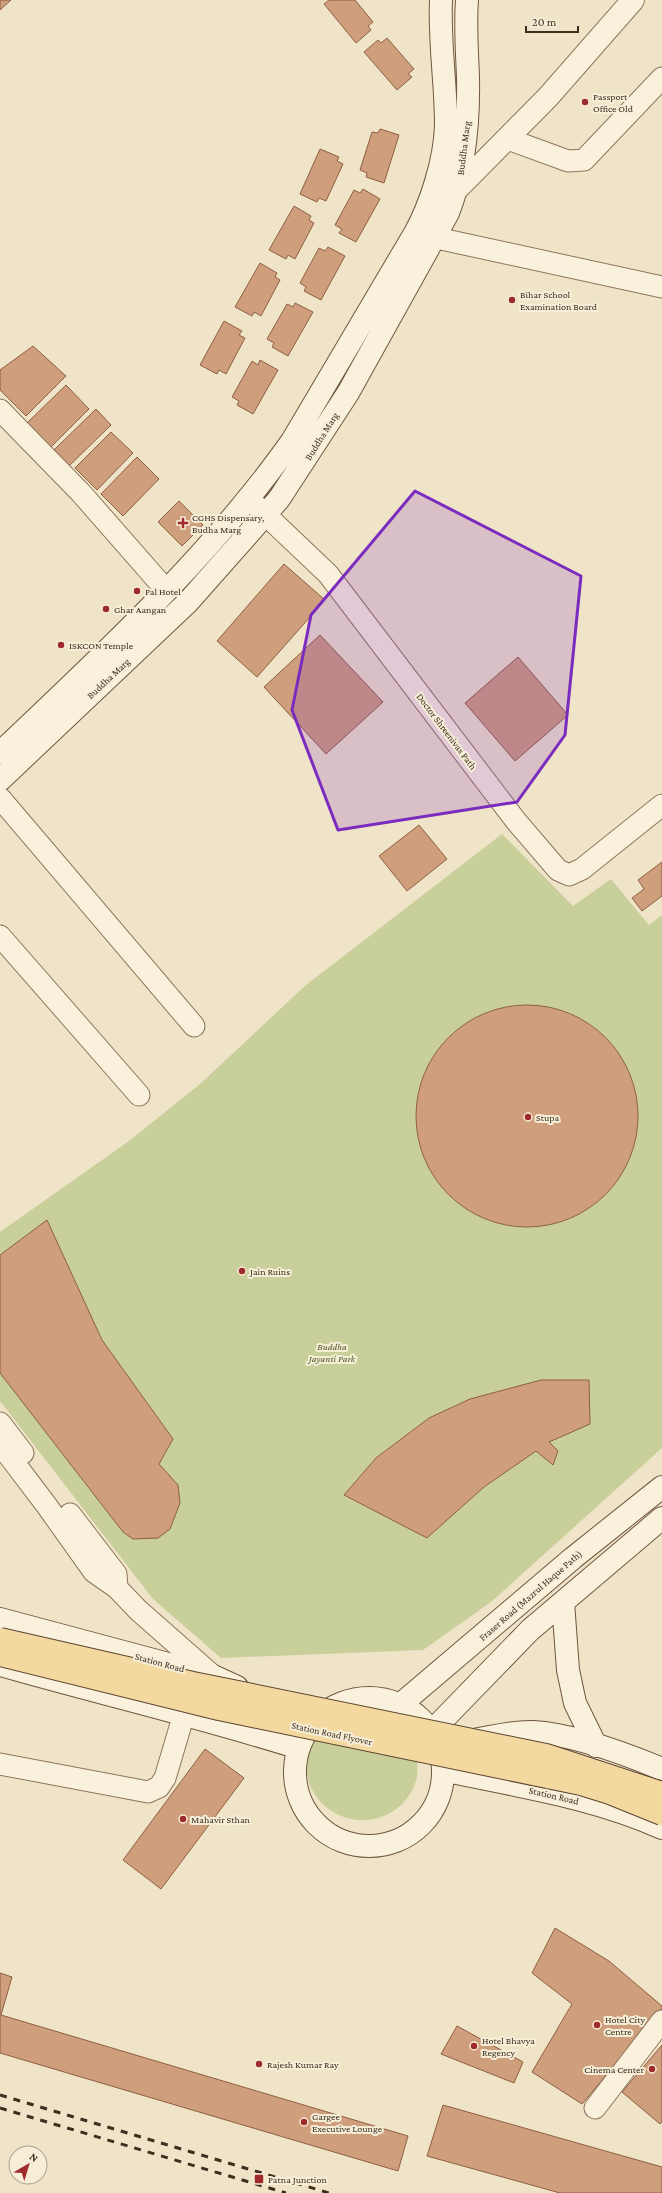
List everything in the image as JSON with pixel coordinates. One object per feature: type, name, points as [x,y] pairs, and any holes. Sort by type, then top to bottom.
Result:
[{"type":"main road","name":"Buddha Marg","points":[[0,780],[188,602],[266,514],[294,478],[348,393],[425,235],[446,127],[440,26],[441,0]]},
{"type":"main road","name":"Buddha Marg","points":[[0,753],[136,622],[248,498],[292,441],[425,235],[448,213],[456,190],[463,160],[467,131],[468,76],[465,30],[467,0]]},
{"type":"main road","points":[[456,190],[548,97],[633,0]]},
{"type":"main road","name":"Fraser Road (Mazrul Haque Path)","points":[[400,1705],[573,1558],[662,1487]]},
{"type":"main road","points":[[435,1738],[530,1630],[662,1518]]},
{"type":"main road","points":[[563,1602],[568,1670],[575,1703],[596,1746]]},
{"type":"main road","name":"Station Road","points":[[0,1619],[213,1676],[314,1722]]},
{"type":"main road","points":[[0,1639],[193,1683],[546,1755],[662,1792]]},
{"type":"main road","name":"Station Road Flyover","points":[[0,1655],[219,1709],[581,1784],[610,1793],[662,1814]]},
{"type":"main road","points":[[0,1665],[77,1687],[184,1714],[299,1748]]},
{"type":"main road","points":[[375,1699],[400,1705],[417,1716],[435,1738],[443,1770],[439,1796],[424,1822],[404,1838],[380,1846],[355,1845],[329,1835],[310,1817],[298,1795],[294,1770],[299,1748],[314,1722],[326,1711],[350,1700],[375,1699]]},
{"type":"main road","points":[[435,1738],[533,1732],[569,1737],[638,1759],[662,1769]]},
{"type":"main road","name":"Station Road","points":[[443,1770],[602,1805],[635,1816],[662,1828]]},
{"type":"street","points":[[508,139],[568,161],[584,160],[662,78]]},
{"type":"street","points":[[425,235],[662,287]]},
{"type":"street","points":[[0,410],[81,493],[166,590]]},
{"type":"street","name":"Doctor Shreenivas Path","points":[[248,498],[328,574],[516,821],[558,870],[569,875],[582,869],[662,805]]},
{"type":"street","points":[[0,798],[194,1026]]},
{"type":"street","points":[[0,936],[140,1095]]},
{"type":"street","points":[[0,1423],[116,1574],[117,1588]]},
{"type":"street","points":[[0,1444],[94,1572],[117,1588],[138,1610],[213,1676]]},
{"type":"street","points":[[0,1764],[148,1792],[159,1787],[166,1778],[184,1714]]},
{"type":"street","points":[[595,2108],[662,2020]]},
{"type":"highlighted area","points":[[415,491],[581,576],[565,735],[517,802],[338,830],[292,710],[311,615]]},
{"type":"green space","name":"Buddha Jayanti Park","points":[[502,834],[573,906],[611,879],[649,925],[662,915],[662,1448],[491,1602],[423,1650],[221,1658],[153,1599],[0,1401],[0,1232],[129,1141],[200,1084],[306,985]]},
{"type":"green space","points":[[316,1735],[417,1756],[417,1777],[409,1795],[402,1804],[386,1815],[369,1820],[352,1819],[336,1814],[322,1804],[312,1790],[307,1773],[309,1749]]},
{"type":"building","points":[[0,0],[11,0],[0,10]]},
{"type":"building","points":[[329,0],[355,0],[373,22],[368,26],[371,30],[356,43],[324,4]]},
{"type":"building","points":[[387,38],[414,69],[408,74],[412,77],[397,90],[364,52],[378,40],[381,43]]},
{"type":"building","points":[[380,129],[399,135],[384,183],[366,177],[367,173],[360,170],[372,132],[378,133]]},
{"type":"building","points":[[320,149],[339,157],[337,161],[343,164],[326,201],[319,198],[317,202],[300,194]]},
{"type":"building","points":[[363,189],[380,199],[356,242],[339,233],[342,229],[335,225],[354,190],[360,193]]},
{"type":"building","points":[[294,206],[311,216],[309,220],[314,223],[295,259],[288,255],[286,259],[269,250]]},
{"type":"building","points":[[328,247],[345,256],[321,300],[304,291],[306,287],[300,283],[319,248],[325,251]]},
{"type":"building","points":[[260,263],[277,273],[275,277],[280,280],[261,316],[254,312],[252,316],[235,307]]},
{"type":"building","points":[[295,303],[313,312],[288,356],[272,347],[274,343],[267,339],[287,304],[293,307]]},
{"type":"building","points":[[224,321],[242,331],[239,335],[245,338],[226,374],[219,370],[217,374],[200,365]]},
{"type":"building","points":[[33,346],[66,376],[26,416],[0,390],[0,370]]},
{"type":"building","points":[[260,360],[278,370],[253,414],[237,405],[239,401],[232,397],[252,361],[258,365]]},
{"type":"building","points":[[66,385],[89,409],[51,447],[27,423]]},
{"type":"building","points":[[96,409],[111,425],[68,467],[53,451]]},
{"type":"building","points":[[111,432],[133,453],[97,490],[75,468]]},
{"type":"building","points":[[137,457],[159,479],[123,516],[101,494]]},
{"type":"building","points":[[179,501],[203,525],[182,546],[158,522]]},
{"type":"building","points":[[284,564],[325,600],[257,677],[217,641]]},
{"type":"building","points":[[320,635],[383,702],[326,754],[264,687]]},
{"type":"building","points":[[518,657],[568,715],[515,761],[465,703]]},
{"type":"building","points":[[419,825],[447,859],[407,891],[379,856]]},
{"type":"building","points":[[662,862],[662,896],[642,911],[632,898],[644,889],[638,880]]},
{"type":"building","name":"Stupa","points":[[516,1005],[538,1005],[559,1009],[570,1013],[589,1023],[606,1037],[620,1054],[630,1073],[636,1094],[638,1116],[636,1138],[630,1159],[620,1178],[606,1195],[589,1209],[559,1223],[538,1227],[516,1227],[495,1223],[474,1214],[456,1202],[441,1187],[429,1169],[420,1148],[416,1127],[416,1105],[420,1084],[429,1063],[441,1045],[456,1030],[474,1018],[495,1009]]},
{"type":"building","points":[[47,1220],[102,1340],[173,1439],[159,1464],[178,1485],[180,1503],[170,1529],[158,1538],[133,1539],[123,1532],[0,1373],[0,1255]]},
{"type":"building","points":[[541,1380],[589,1380],[590,1424],[549,1442],[558,1451],[553,1465],[536,1451],[484,1487],[427,1538],[344,1495],[376,1458],[429,1418],[470,1399]]},
{"type":"building","name":"Mahavir Sthan","points":[[205,1749],[244,1778],[161,1889],[123,1860]]},
{"type":"building","name":"Hotel City Centre","points":[[555,1928],[609,1961],[662,2006],[662,2009],[582,2104],[532,2072],[572,2004],[532,1973]]},
{"type":"building","points":[[0,1973],[12,1977],[1,2015],[408,2136],[398,2171],[0,2053]]},
{"type":"building","points":[[457,2026],[523,2062],[514,2083],[441,2054]]},
{"type":"building","name":"Cinema Center","points":[[662,2045],[662,2122],[660,2124],[622,2092]]},
{"type":"building","points":[[443,2105],[662,2167],[662,2193],[560,2193],[427,2156]]},
{"type":"railway","points":[[0,2095],[329,2193]]},
{"type":"railway","points":[[0,2108],[286,2193]]},
{"type":"place","name":"Passport Office Old","points":[[585,102]]},
{"type":"place","name":"Bihar School Examination Board","points":[[512,300]]},
{"type":"place","name":"CGHS Dispensary, Budha Marg","points":[[183,523]]},
{"type":"place","name":"Pal Hotel","points":[[137,591]]},
{"type":"place","name":"Ghar Aangan","points":[[106,609]]},
{"type":"place","name":"ISKCON Temple","points":[[61,645]]},
{"type":"place","name":"Stupa","points":[[528,1117]]},
{"type":"place","name":"Jain Ruins","points":[[242,1271]]},
{"type":"place","name":"Mahavir Sthan","points":[[183,1819]]},
{"type":"place","name":"Hotel City Centre","points":[[597,2025]]},
{"type":"place","name":"Hotel Bhavya Regency","points":[[474,2046]]},
{"type":"place","name":"Rajesh Kumar Ray","points":[[259,2064]]},
{"type":"place","name":"Cinema Center","points":[[652,2069]]},
{"type":"place","name":"Gargee Executive Lounge","points":[[304,2122]]},
{"type":"place","name":"Patna Junction","points":[[259,2179]]}]
